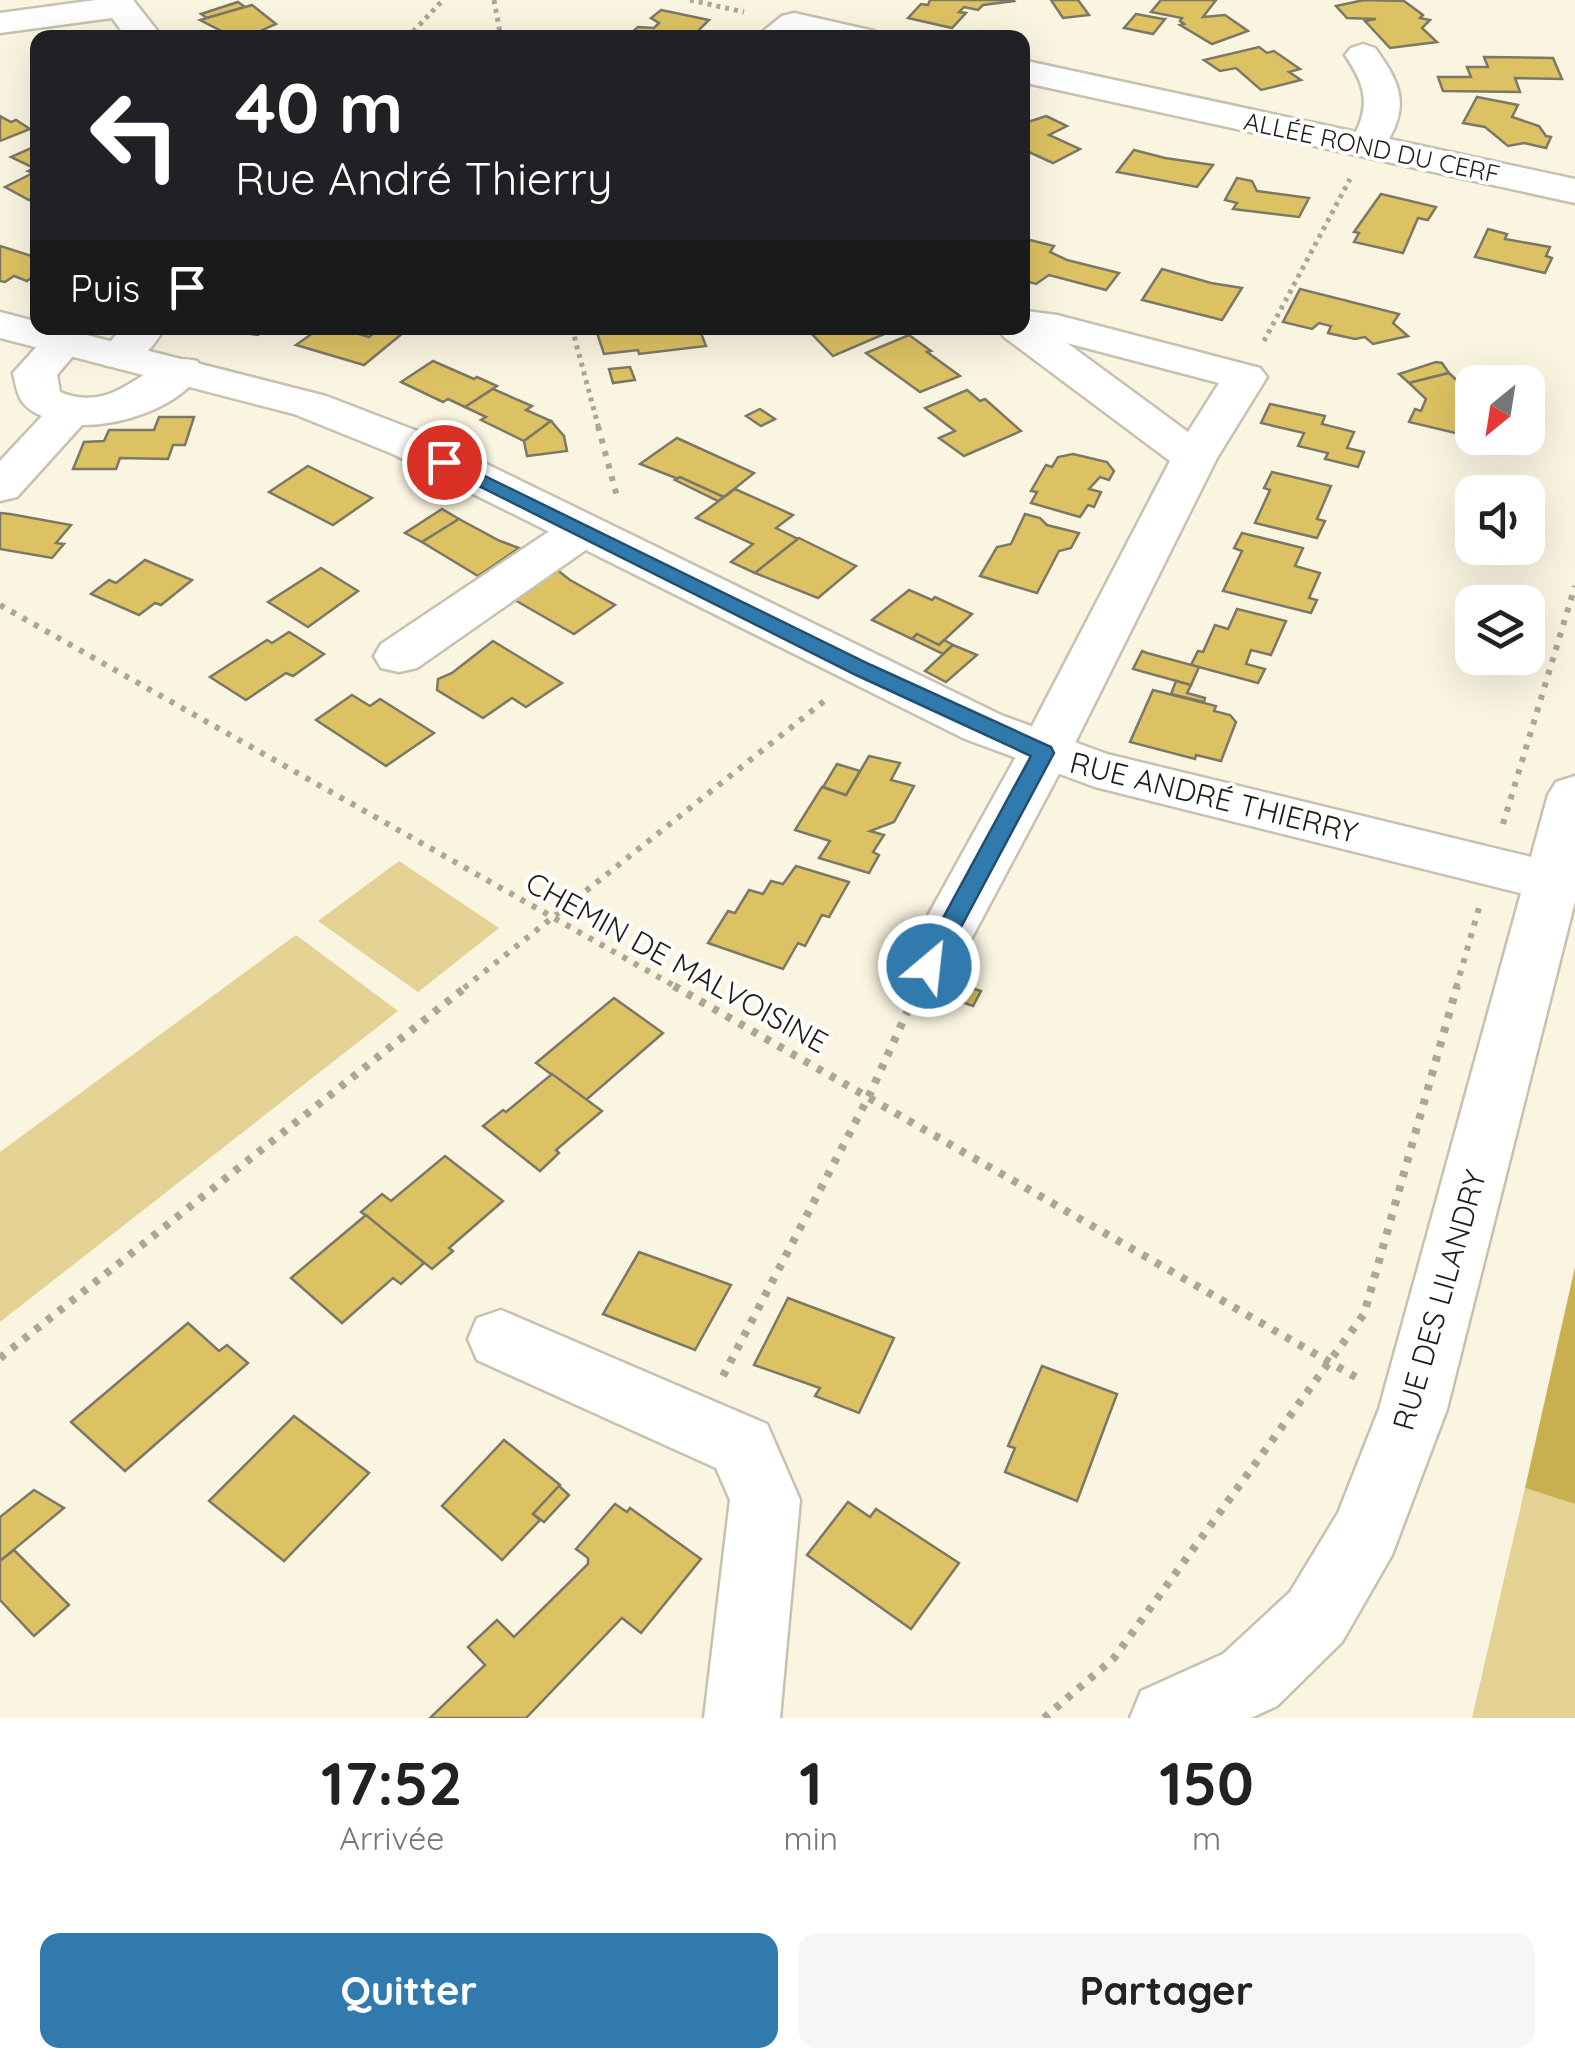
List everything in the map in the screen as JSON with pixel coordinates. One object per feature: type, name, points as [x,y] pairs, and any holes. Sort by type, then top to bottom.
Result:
[{"type":"street","points":[[0,23],[121,3],[140,30]]},
{"type":"street","points":[[792,20],[831,30]]},
{"type":"street","points":[[1030,53],[1075,48]]},
{"type":"street","points":[[1363,55],[1384,84],[1386,100],[1380,124],[1366,146]]},
{"type":"street","points":[[1134,60],[1161,76],[1168,90],[1168,103]]},
{"type":"street","name":"ALLÉE ROND DU CERF","points":[[1030,73],[1575,191]]},
{"type":"street","name":"RUE ANDRÉ THIERRY","points":[[0,324],[30,333]]},
{"type":"street","points":[[929,966],[1044,753],[1194,458],[1244,377],[1057,328],[1030,326]]},
{"type":"street","points":[[1030,333],[1194,458]]},
{"type":"street","name":"RUE ANDRÉ THIERRY","points":[[36,335],[63,343],[131,342],[182,370],[310,405],[409,444],[864,670],[1044,753],[1552,881]]},
{"type":"street","points":[[63,343],[35,373],[35,387],[40,398],[70,411],[117,410],[136,404],[155,394],[182,370]]},
{"type":"street","points":[[2,487],[70,411]]},
{"type":"street","points":[[398,656],[582,530]]},
{"type":"street","name":"RUE DES LILANDRY","points":[[1168,1718],[1250,1680],[1316,1618],[1367,1531],[1413,1409],[1575,795]]},
{"type":"street","points":[[501,1339],[742,1446],[765,1500],[742,1718]]},
{"type":"path","points":[[415,30],[443,0]]},
{"type":"path","points":[[494,0],[499,30]]},
{"type":"path","points":[[1244,377],[1366,146]]},
{"type":"path","points":[[574,335],[619,499],[582,530]]},
{"type":"path","points":[[1044,1718],[1114,1658],[1364,1314],[1490,866],[1575,586]]},
{"type":"path","name":"CHEMIN DE MALVOISINE","points":[[0,604],[869,1096],[1330,1363]]},
{"type":"path","points":[[0,1358],[864,670]]},
{"type":"path","points":[[697,1426],[869,1096],[929,966]]},
{"type":"shaded area","points":[[399,861],[499,928],[418,992],[318,921]]},
{"type":"shaded area","points":[[296,935],[398,1011],[0,1322],[0,1152]]},
{"type":"shaded area","points":[[1575,1267],[1575,1504],[1525,1488]]},
{"type":"shaded area","points":[[1525,1488],[1575,1504],[1575,1718],[1472,1718]]},
{"type":"building","points":[[930,0],[1014,1],[983,5],[978,10],[964,7],[959,12],[966,13],[952,28],[908,18]]},
{"type":"building","points":[[1051,0],[1078,0],[1089,15],[1063,18]]},
{"type":"building","points":[[1161,0],[1216,0],[1203,17],[1225,15],[1248,31],[1212,44],[1180,25],[1184,24],[1182,18],[1151,12]]},
{"type":"building","points":[[1364,0],[1404,1],[1423,15],[1420,18],[1430,20],[1422,28],[1437,42],[1390,48],[1365,21],[1376,19],[1347,18],[1336,6]]},
{"type":"building","points":[[238,2],[245,7],[207,18],[201,14]]},
{"type":"building","points":[[252,5],[276,24],[263,30],[219,30],[200,20]]},
{"type":"building","points":[[661,10],[709,20],[699,30],[634,30],[654,28],[659,23],[651,18]]},
{"type":"building","points":[[1136,14],[1165,19],[1153,34],[1124,28]]},
{"type":"building","points":[[1259,47],[1267,53],[1274,51],[1300,69],[1289,72],[1301,80],[1261,90],[1236,68],[1220,71],[1204,60]]},
{"type":"building","points":[[1484,57],[1553,58],[1562,79],[1515,78],[1520,92],[1443,91],[1438,77],[1471,77],[1467,67],[1488,67]]},
{"type":"building","points":[[1477,97],[1518,105],[1512,117],[1539,126],[1551,137],[1546,148],[1524,143],[1508,146],[1485,127],[1463,123]]},
{"type":"building","points":[[0,116],[11,122],[16,120],[30,129],[0,141]]},
{"type":"building","points":[[1046,116],[1067,126],[1049,135],[1080,149],[1053,163],[1030,153],[1030,121]]},
{"type":"building","points":[[30,149],[30,166],[11,157]]},
{"type":"building","points":[[1134,150],[1213,165],[1197,187],[1117,172]]},
{"type":"building","points":[[30,174],[30,200],[29,200],[5,187]]},
{"type":"building","points":[[1237,178],[1252,181],[1257,191],[1309,198],[1299,217],[1233,209],[1237,203],[1225,200]]},
{"type":"building","points":[[1381,194],[1436,207],[1428,220],[1418,218],[1403,253],[1354,242],[1359,233],[1354,232]]},
{"type":"building","points":[[1488,229],[1507,234],[1505,239],[1550,247],[1546,256],[1552,258],[1545,273],[1475,257]]},
{"type":"building","points":[[1030,240],[1054,246],[1050,252],[1067,260],[1119,273],[1106,290],[1049,275],[1036,284],[1030,282]]},
{"type":"building","points":[[0,246],[30,255],[30,279],[14,276],[0,281]]},
{"type":"building","points":[[1162,269],[1242,288],[1222,320],[1142,300]]},
{"type":"building","points":[[1300,289],[1399,314],[1393,323],[1408,336],[1373,344],[1365,337],[1355,339],[1328,333],[1331,326],[1319,323],[1312,329],[1283,322]]},
{"type":"building","points":[[310,335],[400,335],[364,365],[296,345]]},
{"type":"building","points":[[598,335],[702,335],[706,346],[639,354],[638,350],[604,354]]},
{"type":"building","points":[[813,335],[882,335],[833,356]]},
{"type":"building","points":[[909,335],[960,376],[920,392],[866,353]]},
{"type":"building","points":[[433,361],[497,386],[465,407],[448,399],[443,402],[401,382]]},
{"type":"building","points":[[1442,363],[1449,373],[1409,383],[1399,374]]},
{"type":"building","points":[[630,367],[635,380],[613,383],[609,369]]},
{"type":"building","points":[[1449,373],[1455,379],[1455,433],[1409,422],[1415,409],[1421,411],[1426,399],[1409,383]]},
{"type":"building","points":[[493,389],[532,406],[526,410],[551,421],[524,441],[481,420],[486,417],[465,407]]},
{"type":"building","points":[[967,390],[980,401],[985,399],[1021,431],[964,456],[939,438],[955,431],[925,408]]},
{"type":"building","points":[[1270,404],[1325,416],[1322,424],[1354,432],[1347,448],[1364,452],[1358,467],[1325,459],[1328,453],[1298,446],[1304,433],[1261,423]]},
{"type":"building","points":[[760,409],[775,419],[761,426],[746,416]]},
{"type":"building","points":[[159,417],[194,417],[185,445],[173,445],[168,459],[120,458],[116,469],[73,469],[84,442],[104,441],[109,430],[154,430]]},
{"type":"building","points":[[551,421],[564,436],[567,451],[527,456],[524,441]]},
{"type":"building","points":[[677,438],[754,473],[724,497],[640,464]]},
{"type":"building","points":[[1073,454],[1107,462],[1114,471],[1109,480],[1100,477],[1089,489],[1101,492],[1094,507],[1088,505],[1080,517],[1031,503],[1037,492],[1031,491],[1046,465],[1052,467],[1058,457]]},
{"type":"building","points":[[308,466],[372,498],[333,525],[269,492]]},
{"type":"building","points":[[1272,472],[1331,486],[1317,519],[1325,521],[1317,538],[1255,523],[1270,490],[1264,488]]},
{"type":"building","points":[[680,477],[724,497],[718,501],[675,480]]},
{"type":"building","points":[[735,489],[793,515],[776,528],[798,539],[755,573],[731,562],[753,544],[696,518]]},
{"type":"building","points":[[442,509],[459,519],[422,542],[405,533]]},
{"type":"building","points":[[0,513],[71,525],[56,543],[64,544],[52,558],[0,549]]},
{"type":"building","points":[[1025,514],[1040,518],[1047,525],[1079,533],[1071,548],[1059,551],[1037,593],[980,576],[997,547],[1011,544]]},
{"type":"building","points":[[459,519],[519,548],[478,576],[422,542]]},
{"type":"building","points":[[1242,533],[1303,548],[1295,566],[1320,573],[1309,598],[1317,600],[1311,613],[1223,591],[1242,551],[1234,548]]},
{"type":"building","points":[[799,538],[856,566],[818,598],[755,573]]},
{"type":"building","points":[[145,560],[192,580],[161,605],[155,603],[139,615],[91,594],[109,580],[116,583]]},
{"type":"building","points":[[321,568],[358,591],[308,627],[268,602]]},
{"type":"building","points":[[556,569],[615,605],[574,634],[513,599]]},
{"type":"building","points":[[909,590],[972,614],[939,645],[917,634],[912,639],[872,620]]},
{"type":"building","points":[[1237,609],[1286,621],[1271,655],[1251,650],[1246,664],[1265,669],[1258,683],[1191,665],[1198,651],[1203,652],[1215,625],[1228,629]]},
{"type":"building","points":[[289,632],[324,654],[293,676],[286,673],[246,700],[210,677],[267,640],[272,643]]},
{"type":"building","points":[[917,634],[939,645],[944,640],[953,645],[943,654],[912,639]]},
{"type":"building","points":[[493,641],[562,683],[526,707],[512,698],[483,718],[437,690],[438,679],[452,673]]},
{"type":"building","points":[[953,645],[977,655],[946,682],[925,671]]},
{"type":"building","points":[[1142,651],[1199,667],[1191,685],[1133,669]]},
{"type":"building","points":[[1176,681],[1191,685],[1187,693],[1205,698],[1204,702],[1171,694]]},
{"type":"building","points":[[1153,690],[1216,706],[1214,711],[1230,715],[1236,722],[1221,761],[1196,755],[1195,759],[1130,742]]},
{"type":"building","points":[[352,695],[370,706],[380,699],[434,733],[386,766],[316,720]]},
{"type":"building","points":[[869,756],[900,763],[891,780],[914,786],[894,822],[870,831],[884,835],[873,852],[879,855],[869,873],[819,858],[830,841],[795,830],[822,787],[846,795]]},
{"type":"building","points":[[837,764],[860,771],[846,795],[823,787]]},
{"type":"building","points":[[796,866],[849,882],[829,917],[822,915],[805,946],[798,943],[783,969],[708,943],[728,911],[735,913],[749,890],[763,894],[771,881],[783,884]]},
{"type":"building","points":[[952,982],[981,991],[973,1006],[945,996]]},
{"type":"building","points":[[614,998],[663,1033],[586,1100],[536,1063]]},
{"type":"building","points":[[552,1074],[602,1111],[556,1150],[559,1153],[540,1171],[483,1126]]},
{"type":"building","points":[[445,1156],[503,1201],[449,1248],[453,1251],[432,1269],[361,1212],[382,1194],[391,1201]]},
{"type":"building","points":[[366,1215],[424,1263],[401,1284],[393,1278],[342,1323],[291,1278]]},
{"type":"building","points":[[639,1252],[731,1285],[695,1350],[603,1314]]},
{"type":"building","points":[[788,1298],[894,1338],[859,1413],[815,1396],[820,1388],[754,1365]]},
{"type":"building","points":[[188,1323],[219,1351],[227,1345],[248,1363],[125,1471],[71,1422]]},
{"type":"building","points":[[1042,1366],[1117,1394],[1077,1501],[1005,1472],[1015,1448],[1008,1446]]},
{"type":"building","points":[[294,1416],[369,1473],[284,1561],[209,1501]]},
{"type":"building","points":[[504,1440],[560,1485],[533,1514],[540,1520],[502,1560],[442,1506]]},
{"type":"building","points":[[559,1486],[569,1495],[544,1522],[533,1514]]},
{"type":"building","points":[[34,1490],[64,1508],[0,1561],[0,1517]]},
{"type":"building","points":[[848,1502],[870,1517],[876,1509],[959,1563],[911,1629],[807,1555]]},
{"type":"building","points":[[615,1504],[627,1512],[630,1508],[701,1559],[641,1633],[622,1618],[526,1718],[430,1718],[485,1665],[468,1647],[497,1620],[514,1637],[588,1564],[588,1558],[576,1549]]},
{"type":"building","points":[[14,1550],[69,1605],[34,1636],[0,1600],[0,1561]]},
{"type":"route","points":[[444,462],[864,670],[1044,753],[929,966]]}]
